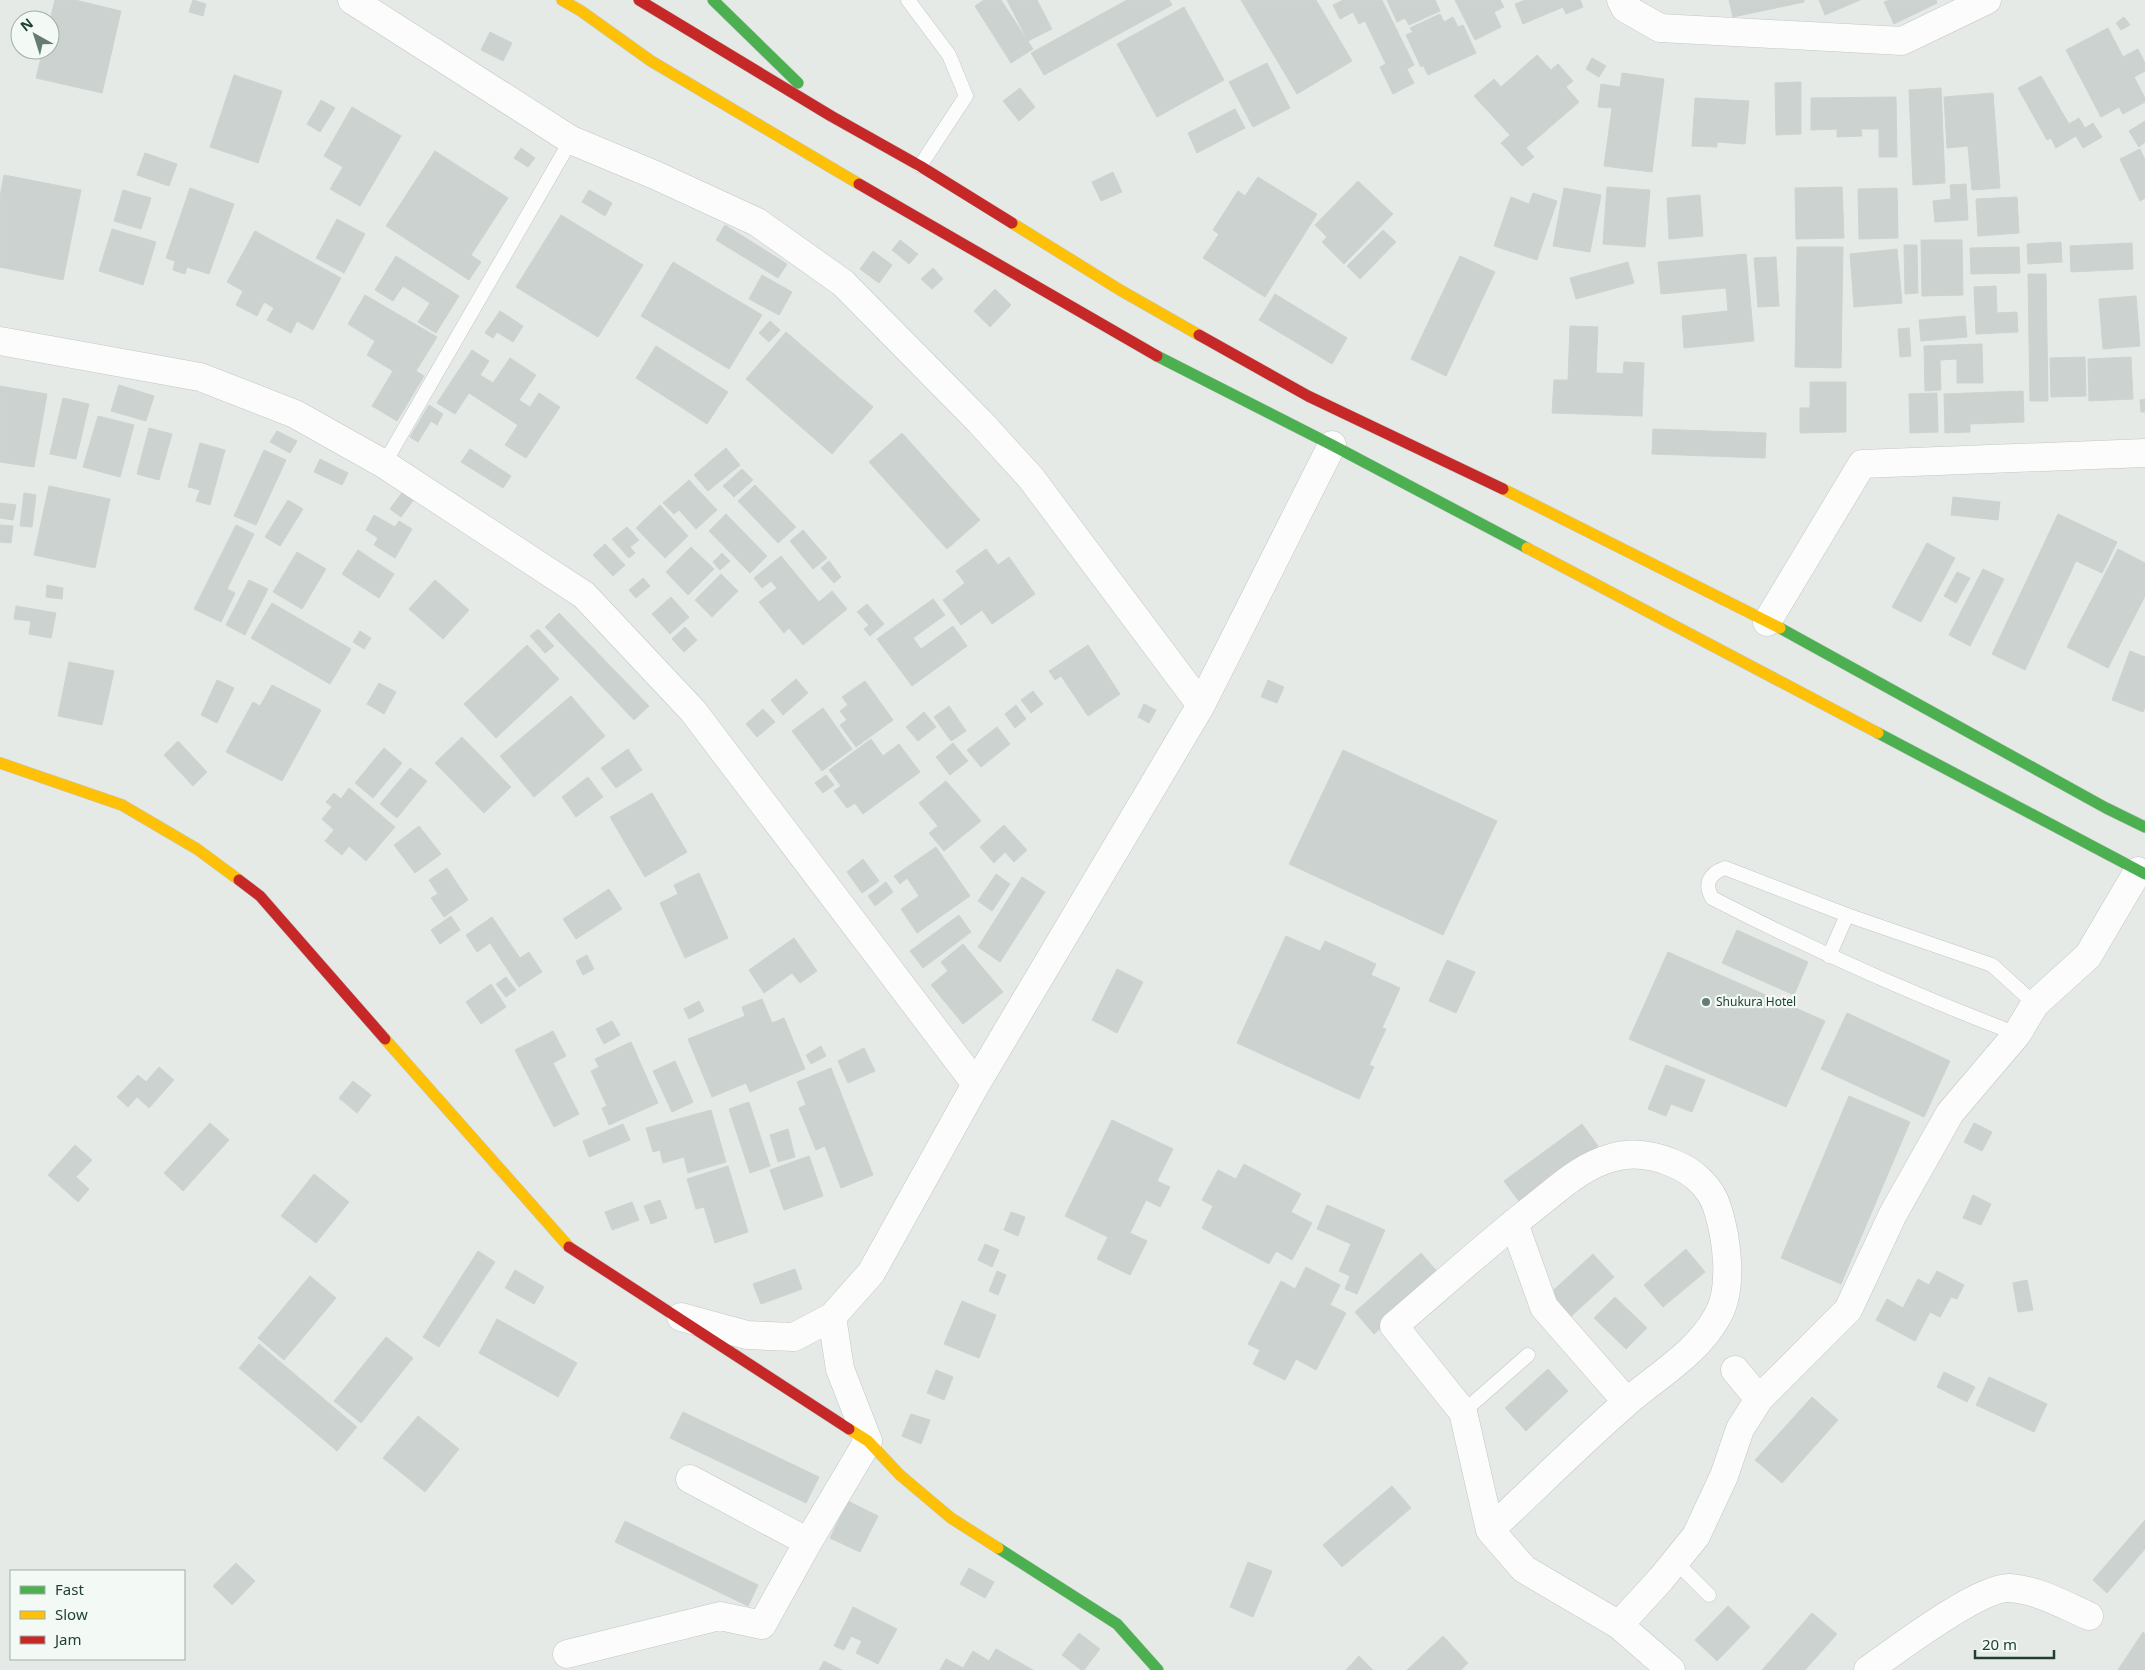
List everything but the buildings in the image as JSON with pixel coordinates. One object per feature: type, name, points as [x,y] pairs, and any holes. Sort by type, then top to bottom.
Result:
[{"type":"main road","points":[[562,0],[581,11],[651,61],[989,262],[1177,368],[1332,446],[2141,873]]},
{"type":"main road","points":[[639,0],[831,116],[920,166],[1120,290],[1308,396],[1554,513],[1767,622],[2106,808],[2145,827]]},
{"type":"main road","points":[[713,0],[831,116]]},
{"type":"main road","points":[[0,764],[122,805],[197,849],[260,896],[566,1245],[868,1441],[900,1475],[951,1518],[1117,1624],[1158,1670]]},
{"type":"street","points":[[352,0],[571,140],[655,175],[757,222],[843,283],[980,422],[1031,478],[1200,705]]},
{"type":"street","points":[[1621,0],[1625,8],[1660,28],[1902,42],[1988,0]]},
{"type":"street","points":[[0,341],[200,377],[295,414],[384,464],[584,595],[693,711],[976,1084]]},
{"type":"street","points":[[670,1314],[747,1335],[794,1336],[832,1317],[870,1273],[976,1084],[1200,705],[1332,446]]},
{"type":"street","points":[[1767,622],[1862,464],[2145,453]]},
{"type":"street","points":[[1619,1626],[1676,1562],[1696,1536],[1724,1476],[1740,1429],[1760,1399],[1848,1310],[1893,1214],[1950,1113],[2017,1034],[2034,1004],[2088,956],[2141,873]]},
{"type":"street","points":[[1490,1530],[1627,1402],[1698,1342],[1710,1329],[1723,1306],[1727,1282],[1720,1219],[1711,1194],[1704,1184],[1680,1166],[1645,1154],[1627,1154],[1603,1161],[1583,1170],[1514,1223],[1394,1326],[1463,1412],[1490,1530],[1524,1569],[1619,1626],[1671,1670]]},
{"type":"street","points":[[1514,1223],[1544,1307],[1627,1402]]},
{"type":"street","points":[[567,1654],[720,1616],[762,1625],[808,1542],[868,1441],[840,1369],[832,1317]]},
{"type":"street","points":[[1735,1370],[1760,1399]]},
{"type":"street","points":[[690,1479],[808,1542]]},
{"type":"street","points":[[1868,1670],[1947,1615],[1981,1596],[2008,1588],[2041,1594],[2089,1616]]},
{"type":"lane","points":[[908,0],[949,55],[966,96],[920,166]]},
{"type":"lane","points":[[384,464],[571,140]]},
{"type":"lane","points":[[2017,1034],[1954,1010],[1829,956],[1712,898],[1708,889],[1708,881],[1714,872],[1725,868],[1847,914],[1992,965],[2034,1004]]},
{"type":"lane","points":[[1829,956],[1847,914]]},
{"type":"lane","points":[[1463,1412],[1528,1355]]},
{"type":"lane","points":[[1676,1562],[1709,1596]]},
{"type":"traffic: fast","points":[[713,0],[798,83]]},
{"type":"traffic: fast","points":[[1157,356],[1332,445],[1527,548]]},
{"type":"traffic: fast","points":[[1780,628],[2106,808],[2145,827]]},
{"type":"traffic: fast","points":[[1878,733],[2145,874]]},
{"type":"traffic: fast","points":[[998,1548],[1117,1624],[1158,1670]]},
{"type":"traffic: slow","points":[[562,0],[581,11],[651,61],[859,184]]},
{"type":"traffic: slow","points":[[1012,223],[1120,290],[1199,335]]},
{"type":"traffic: slow","points":[[1503,489],[1780,628]]},
{"type":"traffic: slow","points":[[1527,548],[1878,733]]},
{"type":"traffic: slow","points":[[0,763],[122,805],[197,849],[239,880]]},
{"type":"traffic: slow","points":[[385,1039],[569,1247]]},
{"type":"traffic: slow","points":[[849,1429],[868,1441],[900,1475],[951,1518],[998,1548]]},
{"type":"traffic: jam","points":[[639,0],[831,116],[920,166],[1012,223]]},
{"type":"traffic: jam","points":[[859,184],[1157,356]]},
{"type":"traffic: jam","points":[[1199,335],[1308,396],[1503,489]]},
{"type":"traffic: jam","points":[[239,880],[260,896],[385,1039]]},
{"type":"traffic: jam","points":[[569,1247],[849,1429]]},
{"type":"place","name":"Shukura Hotel","points":[[1706,1002]]}]
